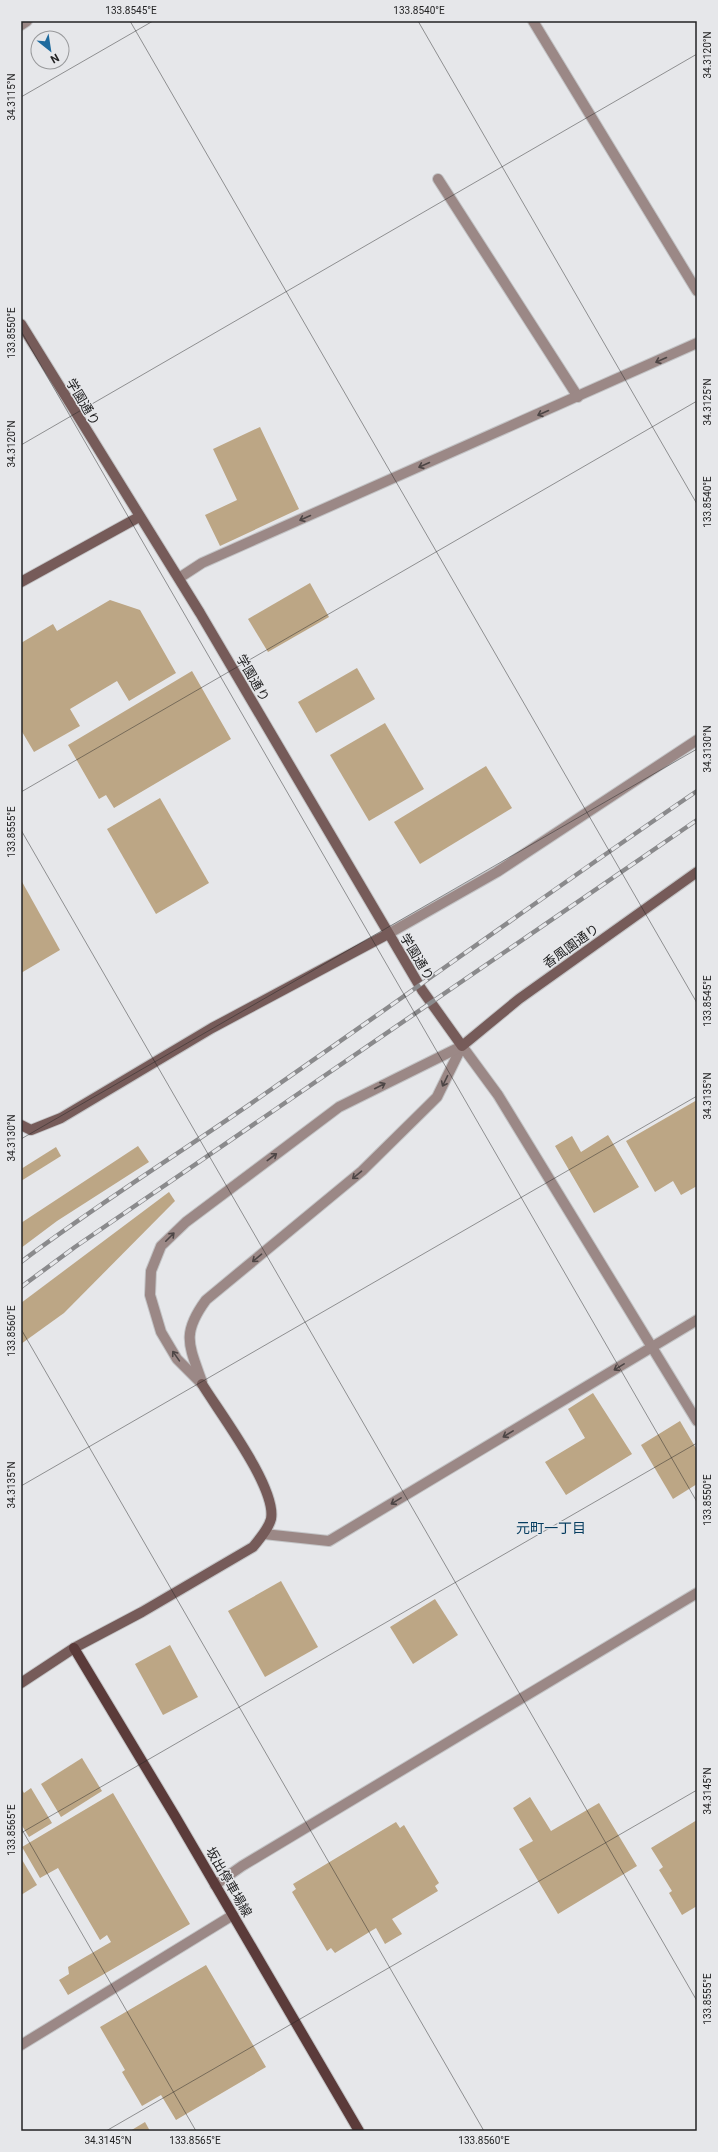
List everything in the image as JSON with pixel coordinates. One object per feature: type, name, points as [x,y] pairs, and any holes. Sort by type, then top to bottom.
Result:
[{"type":"main road","name":"坂出停車場線","points":[[74,1648],[233,1915],[359,2131]]},
{"type":"street","points":[[21,24],[27,21]]},
{"type":"street","points":[[532,21],[697,291]]},
{"type":"street","points":[[438,179],[578,397]]},
{"type":"street","name":"学園通り","points":[[21,324],[139,517],[179,578],[422,990],[462,1046]]},
{"type":"street","points":[[179,578],[202,563],[697,344]]},
{"type":"street","points":[[21,582],[139,517]]},
{"type":"street","points":[[21,1125],[31,1130],[62,1118],[212,1028],[388,934],[497,872],[697,740]]},
{"type":"street","name":"香風園通り","points":[[462,1046],[519,999],[697,872]]},
{"type":"street","points":[[462,1046],[498,1095],[697,1421]]},
{"type":"street","points":[[21,1683],[74,1648],[142,1612],[253,1547],[264,1534],[271,1518],[269,1497],[257,1472],[202,1384],[177,1358],[161,1332],[150,1295],[151,1272],[161,1246],[186,1222],[339,1107],[462,1046]]},
{"type":"street","points":[[202,1384],[191,1348],[190,1330],[194,1317],[206,1300],[362,1171],[429,1105],[437,1097],[462,1046]]},
{"type":"street","points":[[264,1534],[329,1541],[697,1320]]},
{"type":"street","points":[[215,1885],[242,1866],[697,1593]]},
{"type":"street","points":[[21,2045],[233,1915]]},
{"type":"building","points":[[260,427],[299,509],[220,546],[205,515],[237,500],[213,449]]},
{"type":"building","points":[[310,583],[329,617],[268,652],[248,619]]},
{"type":"building","points":[[110,600],[140,610],[176,673],[129,701],[117,681],[70,709],[80,726],[34,752],[21,730],[21,643],[53,624],[57,631]]},
{"type":"building","points":[[357,668],[375,699],[316,733],[298,702]]},
{"type":"building","points":[[192,671],[231,739],[114,808],[106,795],[99,799],[68,745]]},
{"type":"building","points":[[385,723],[424,789],[369,821],[330,755]]},
{"type":"building","points":[[486,766],[512,808],[420,864],[394,822]]},
{"type":"building","points":[[160,798],[209,883],[156,914],[107,829]]},
{"type":"building","points":[[21,880],[60,950],[21,973]]},
{"type":"building","points":[[697,1100],[697,1186],[681,1195],[673,1181],[655,1192],[626,1141]]},
{"type":"building","points":[[608,1135],[639,1187],[594,1213],[555,1146],[572,1136],[581,1152]]},
{"type":"building","points":[[138,1146],[149,1162],[57,1221],[21,1248],[21,1223]]},
{"type":"building","points":[[56,1147],[61,1156],[21,1181],[21,1169]]},
{"type":"building","points":[[169,1192],[175,1201],[64,1313],[21,1344],[21,1303]]},
{"type":"building","points":[[593,1393],[632,1454],[566,1495],[545,1462],[585,1438],[568,1409]]},
{"type":"building","points":[[680,1421],[697,1450],[697,1484],[673,1499],[641,1445]]},
{"type":"building","points":[[281,1581],[318,1647],[265,1677],[228,1611]]},
{"type":"building","points":[[435,1599],[458,1635],[413,1664],[390,1627]]},
{"type":"building","points":[[170,1645],[198,1697],[163,1715],[135,1664]]},
{"type":"building","points":[[82,1758],[102,1791],[61,1817],[41,1784]]},
{"type":"building","points":[[21,1788],[24,1793],[31,1788],[52,1823],[29,1837],[21,1824]]},
{"type":"building","points":[[113,1793],[190,1924],[68,1995],[59,1980],[69,1974],[68,1967],[111,1942],[107,1935],[100,1940],[58,1868],[40,1878],[22,1847]]},
{"type":"building","points":[[530,1797],[551,1831],[599,1803],[637,1866],[558,1914],[519,1849],[533,1841],[513,1808]]},
{"type":"building","points":[[697,1820],[697,1906],[682,1915],[669,1893],[672,1891],[659,1870],[663,1867],[651,1848]]},
{"type":"building","points":[[396,1822],[400,1828],[404,1825],[439,1883],[435,1886],[438,1891],[392,1919],[402,1934],[385,1944],[376,1928],[335,1953],[331,1948],[327,1951],[292,1892],[296,1889],[293,1884]]},
{"type":"building","points":[[21,1858],[37,1885],[21,1895]]},
{"type":"building","points":[[206,1965],[266,2067],[176,2120],[161,2095],[142,2106],[122,2072],[125,2070],[100,2027]]},
{"type":"building","points":[[145,2122],[150,2131],[130,2131]]},
{"type":"railway","points":[[21,1262],[81,1218],[266,1093],[697,791]]},
{"type":"railway","points":[[21,1287],[75,1247],[697,820]]},
{"type":"district","name":"元町一丁目","points":[[551,1528]]}]
